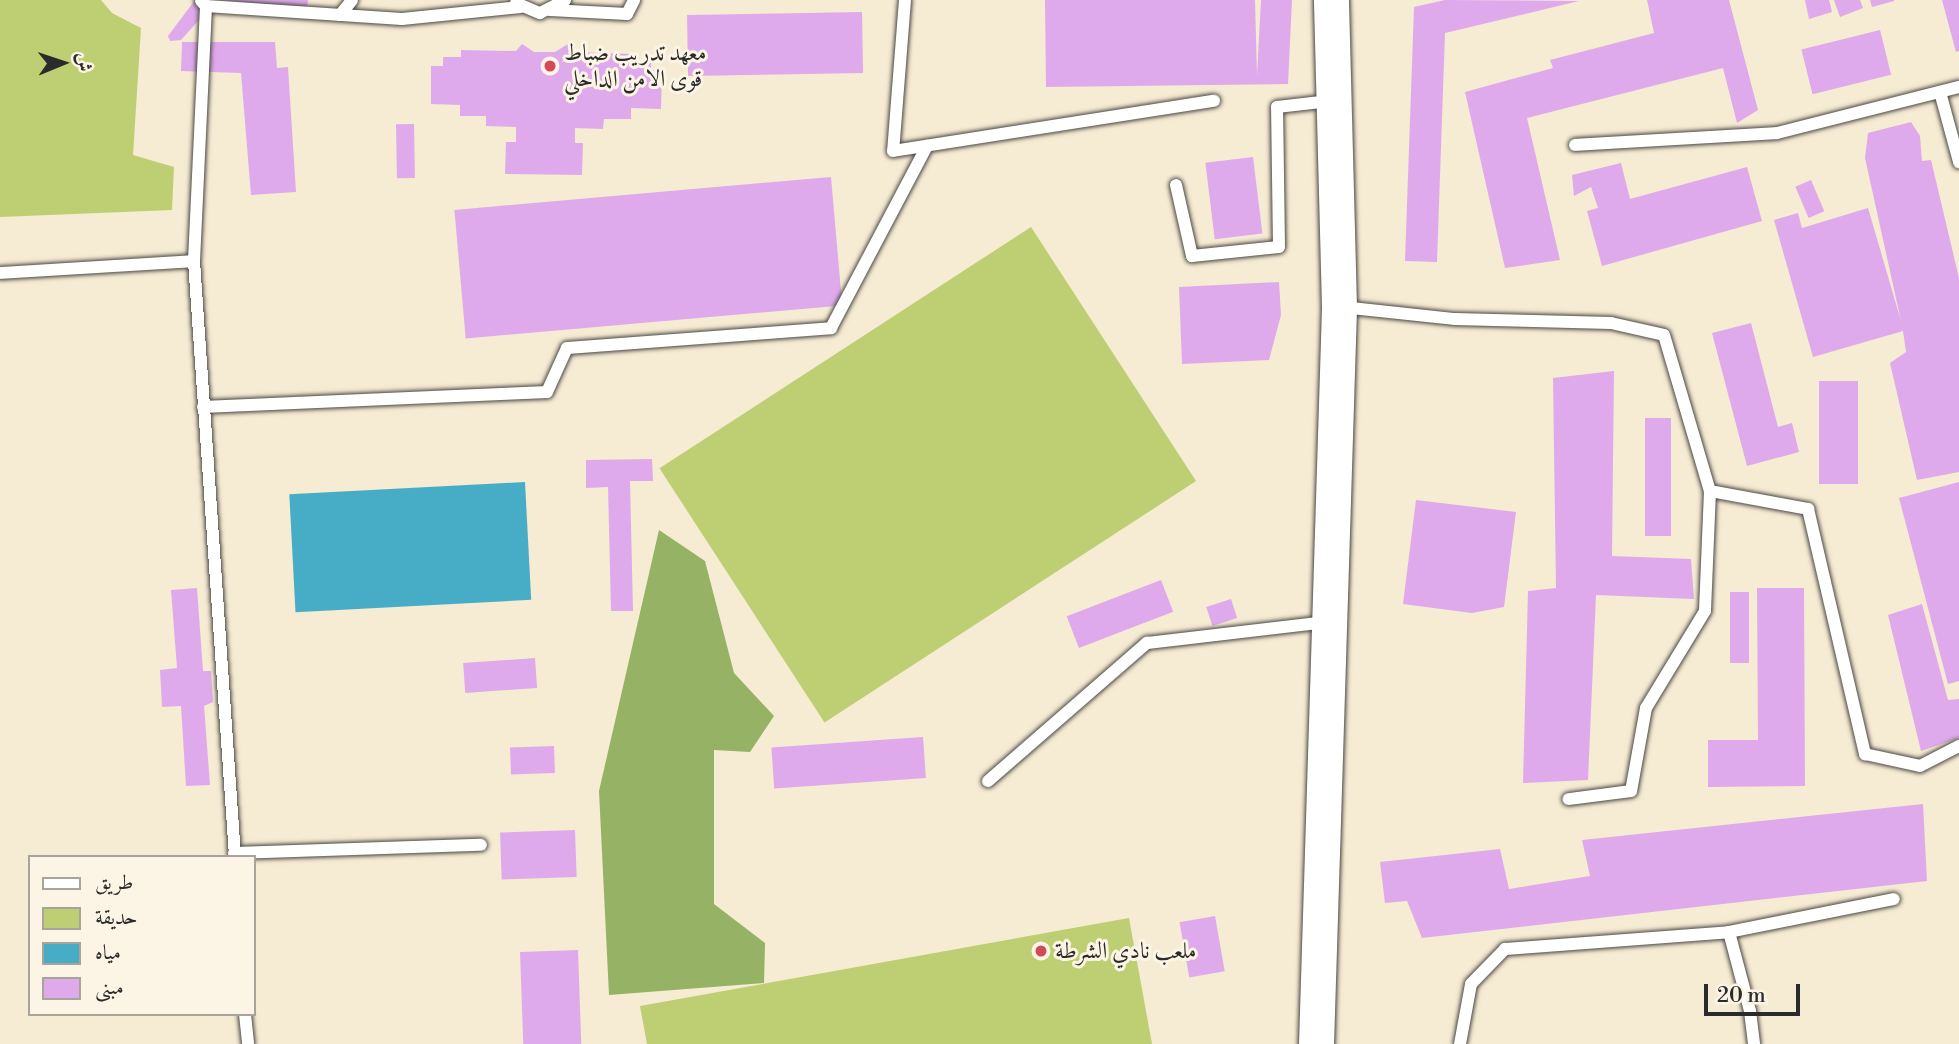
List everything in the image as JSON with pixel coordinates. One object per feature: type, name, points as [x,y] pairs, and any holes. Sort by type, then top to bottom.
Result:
[{"type":"main road","points":[[1316,1044],[1339,307],[1331,0]]},
{"type":"main road","points":[[1338,215],[1355,0]]},
{"type":"lane","points":[[340,15],[352,0]]},
{"type":"lane","points":[[550,10],[565,0]]},
{"type":"lane","points":[[481,845],[234,855],[194,261],[203,3],[402,19],[517,4],[550,10],[627,13],[634,0]]},
{"type":"lane","points":[[905,0],[893,151],[1214,101]]},
{"type":"lane","points":[[1575,145],[1777,133],[1959,86]]},
{"type":"lane","points":[[1940,92],[1959,162]]},
{"type":"lane","points":[[1176,185],[1192,256],[1279,247],[1277,107],[1334,101]]},
{"type":"lane","points":[[203,407],[547,392],[567,348],[831,328],[927,146]]},
{"type":"lane","points":[[0,273],[194,261]]},
{"type":"lane","points":[[1339,307],[1455,319],[1611,323],[1664,335],[1710,491],[1706,611],[1646,708],[1631,791],[1569,799]]},
{"type":"lane","points":[[1710,491],[1808,509],[1865,754],[1920,766],[1959,746]]},
{"type":"lane","points":[[988,781],[1147,643],[1328,622]]},
{"type":"lane","points":[[1460,1044],[1471,984],[1505,949],[1730,932],[1894,899]]},
{"type":"lane","points":[[1730,932],[1750,1010],[1754,1044]]},
{"type":"lane","points":[[246,1016],[248,1044]]},
{"type":"green space","points":[[0,0],[101,0],[112,13],[141,28],[133,155],[174,167],[172,210],[0,217]]},
{"type":"green space","points":[[1031,227],[1196,481],[824,722],[659,468]]},
{"type":"green space","points":[[659,530],[705,561],[734,673],[774,716],[750,752],[714,750],[714,904],[765,943],[764,983],[609,995],[599,791]]},
{"type":"green space","name":"ملعب نادي الشرطة","points":[[1129,918],[1152,1044],[647,1044],[640,1006]]},
{"type":"water","points":[[525,482],[531,600],[295,612],[289,494]]},
{"type":"building","points":[[195,0],[217,0],[181,40],[170,41],[168,36]]},
{"type":"building","points":[[219,0],[308,0],[307,8]]},
{"type":"building","points":[[1045,0],[1255,0],[1257,75],[1261,0],[1292,0],[1288,84],[1046,87]]},
{"type":"building","points":[[1445,0],[1579,1],[1445,33],[1437,262],[1405,261],[1414,7]]},
{"type":"building","points":[[1647,0],[1729,0],[1758,110],[1737,123],[1723,68],[1527,118],[1560,260],[1505,268],[1465,92],[1553,68],[1550,60],[1654,33]]},
{"type":"building","points":[[1805,0],[1829,0],[1832,12],[1809,19]]},
{"type":"building","points":[[1834,0],[1860,0],[1863,8],[1840,17]]},
{"type":"building","points":[[1870,0],[1894,0],[1894,1],[1872,7]]},
{"type":"building","points":[[1942,0],[1959,0],[1959,51],[1956,52]]},
{"type":"building","points":[[862,12],[863,73],[688,76],[687,15]]},
{"type":"building","points":[[1880,30],[1891,75],[1813,94],[1801,50]]},
{"type":"building","points":[[182,42],[275,42],[277,68],[288,67],[296,192],[251,195],[241,73],[181,71]]},
{"type":"building","points":[[522,44],[534,52],[555,52],[568,44],[574,52],[632,54],[632,61],[651,61],[651,70],[662,71],[661,109],[631,108],[631,119],[604,119],[603,129],[575,128],[575,143],[583,143],[582,175],[505,174],[506,142],[516,142],[516,127],[486,126],[486,116],[460,116],[460,105],[431,104],[431,66],[443,66],[443,57],[461,57],[461,50],[516,51]]},
{"type":"building","points":[[1911,122],[1920,136],[1922,161],[1931,160],[1959,278],[1959,472],[1917,480],[1890,363],[1906,352],[1903,331],[1813,357],[1774,220],[1798,213],[1802,228],[1868,208],[1901,321],[1865,158],[1868,133]]},
{"type":"building","points":[[396,124],[414,124],[415,178],[397,178]]},
{"type":"building","points":[[1253,157],[1262,233],[1215,239],[1205,163]]},
{"type":"building","points":[[1621,163],[1630,199],[1747,167],[1762,221],[1602,266],[1587,211],[1598,208],[1591,187],[1574,196],[1572,175]]},
{"type":"building","points":[[831,177],[842,306],[466,338],[454,210]]},
{"type":"building","points":[[1811,180],[1824,211],[1809,218],[1795,187]]},
{"type":"building","points":[[1279,282],[1281,315],[1269,360],[1182,364],[1179,287]]},
{"type":"building","points":[[1751,323],[1778,427],[1792,423],[1799,452],[1747,466],[1712,333]]},
{"type":"building","points":[[1614,371],[1612,556],[1691,559],[1694,599],[1596,595],[1588,780],[1523,783],[1528,591],[1556,588],[1553,378]]},
{"type":"building","points":[[1819,381],[1858,381],[1858,484],[1819,484]]},
{"type":"building","points":[[1645,418],[1671,418],[1671,536],[1645,536]]},
{"type":"building","points":[[652,459],[653,481],[630,481],[633,611],[611,611],[608,487],[586,488],[586,460]]},
{"type":"building","points":[[1959,482],[1959,681],[1948,684],[1899,498]]},
{"type":"building","points":[[1416,500],[1516,512],[1504,607],[1472,613],[1403,604]]},
{"type":"building","points":[[1161,580],[1173,612],[1079,648],[1067,616]]},
{"type":"building","points":[[197,588],[203,671],[211,671],[213,702],[204,706],[210,785],[186,786],[181,706],[162,707],[160,670],[177,668],[171,590]]},
{"type":"building","points":[[1757,588],[1804,588],[1805,786],[1708,787],[1708,740],[1758,740]]},
{"type":"building","points":[[1730,592],[1749,592],[1749,663],[1730,663]]},
{"type":"building","points":[[1231,599],[1237,618],[1212,626],[1206,607]]},
{"type":"building","points":[[1922,604],[1948,700],[1959,699],[1959,738],[1921,751],[1888,615]]},
{"type":"building","points":[[535,658],[537,688],[465,693],[463,663]]},
{"type":"building","points":[[923,737],[926,778],[774,789],[771,748]]},
{"type":"building","points":[[554,746],[555,773],[511,775],[510,748]]},
{"type":"building","points":[[1923,804],[1927,881],[1422,938],[1407,901],[1385,903],[1380,862],[1500,849],[1509,889],[1590,876],[1582,840]]},
{"type":"building","points":[[575,830],[577,877],[502,880],[500,833]]},
{"type":"building","points":[[1215,916],[1225,971],[1189,977],[1180,922]]},
{"type":"building","points":[[578,950],[581,1044],[523,1044],[520,952]]},
{"type":"place","name":"معهد تدريب ضباط قوى الامن الداخلي","points":[[550,66]]},
{"type":"place","name":"ملعب نادي الشرطة","points":[[1041,951]]}]
